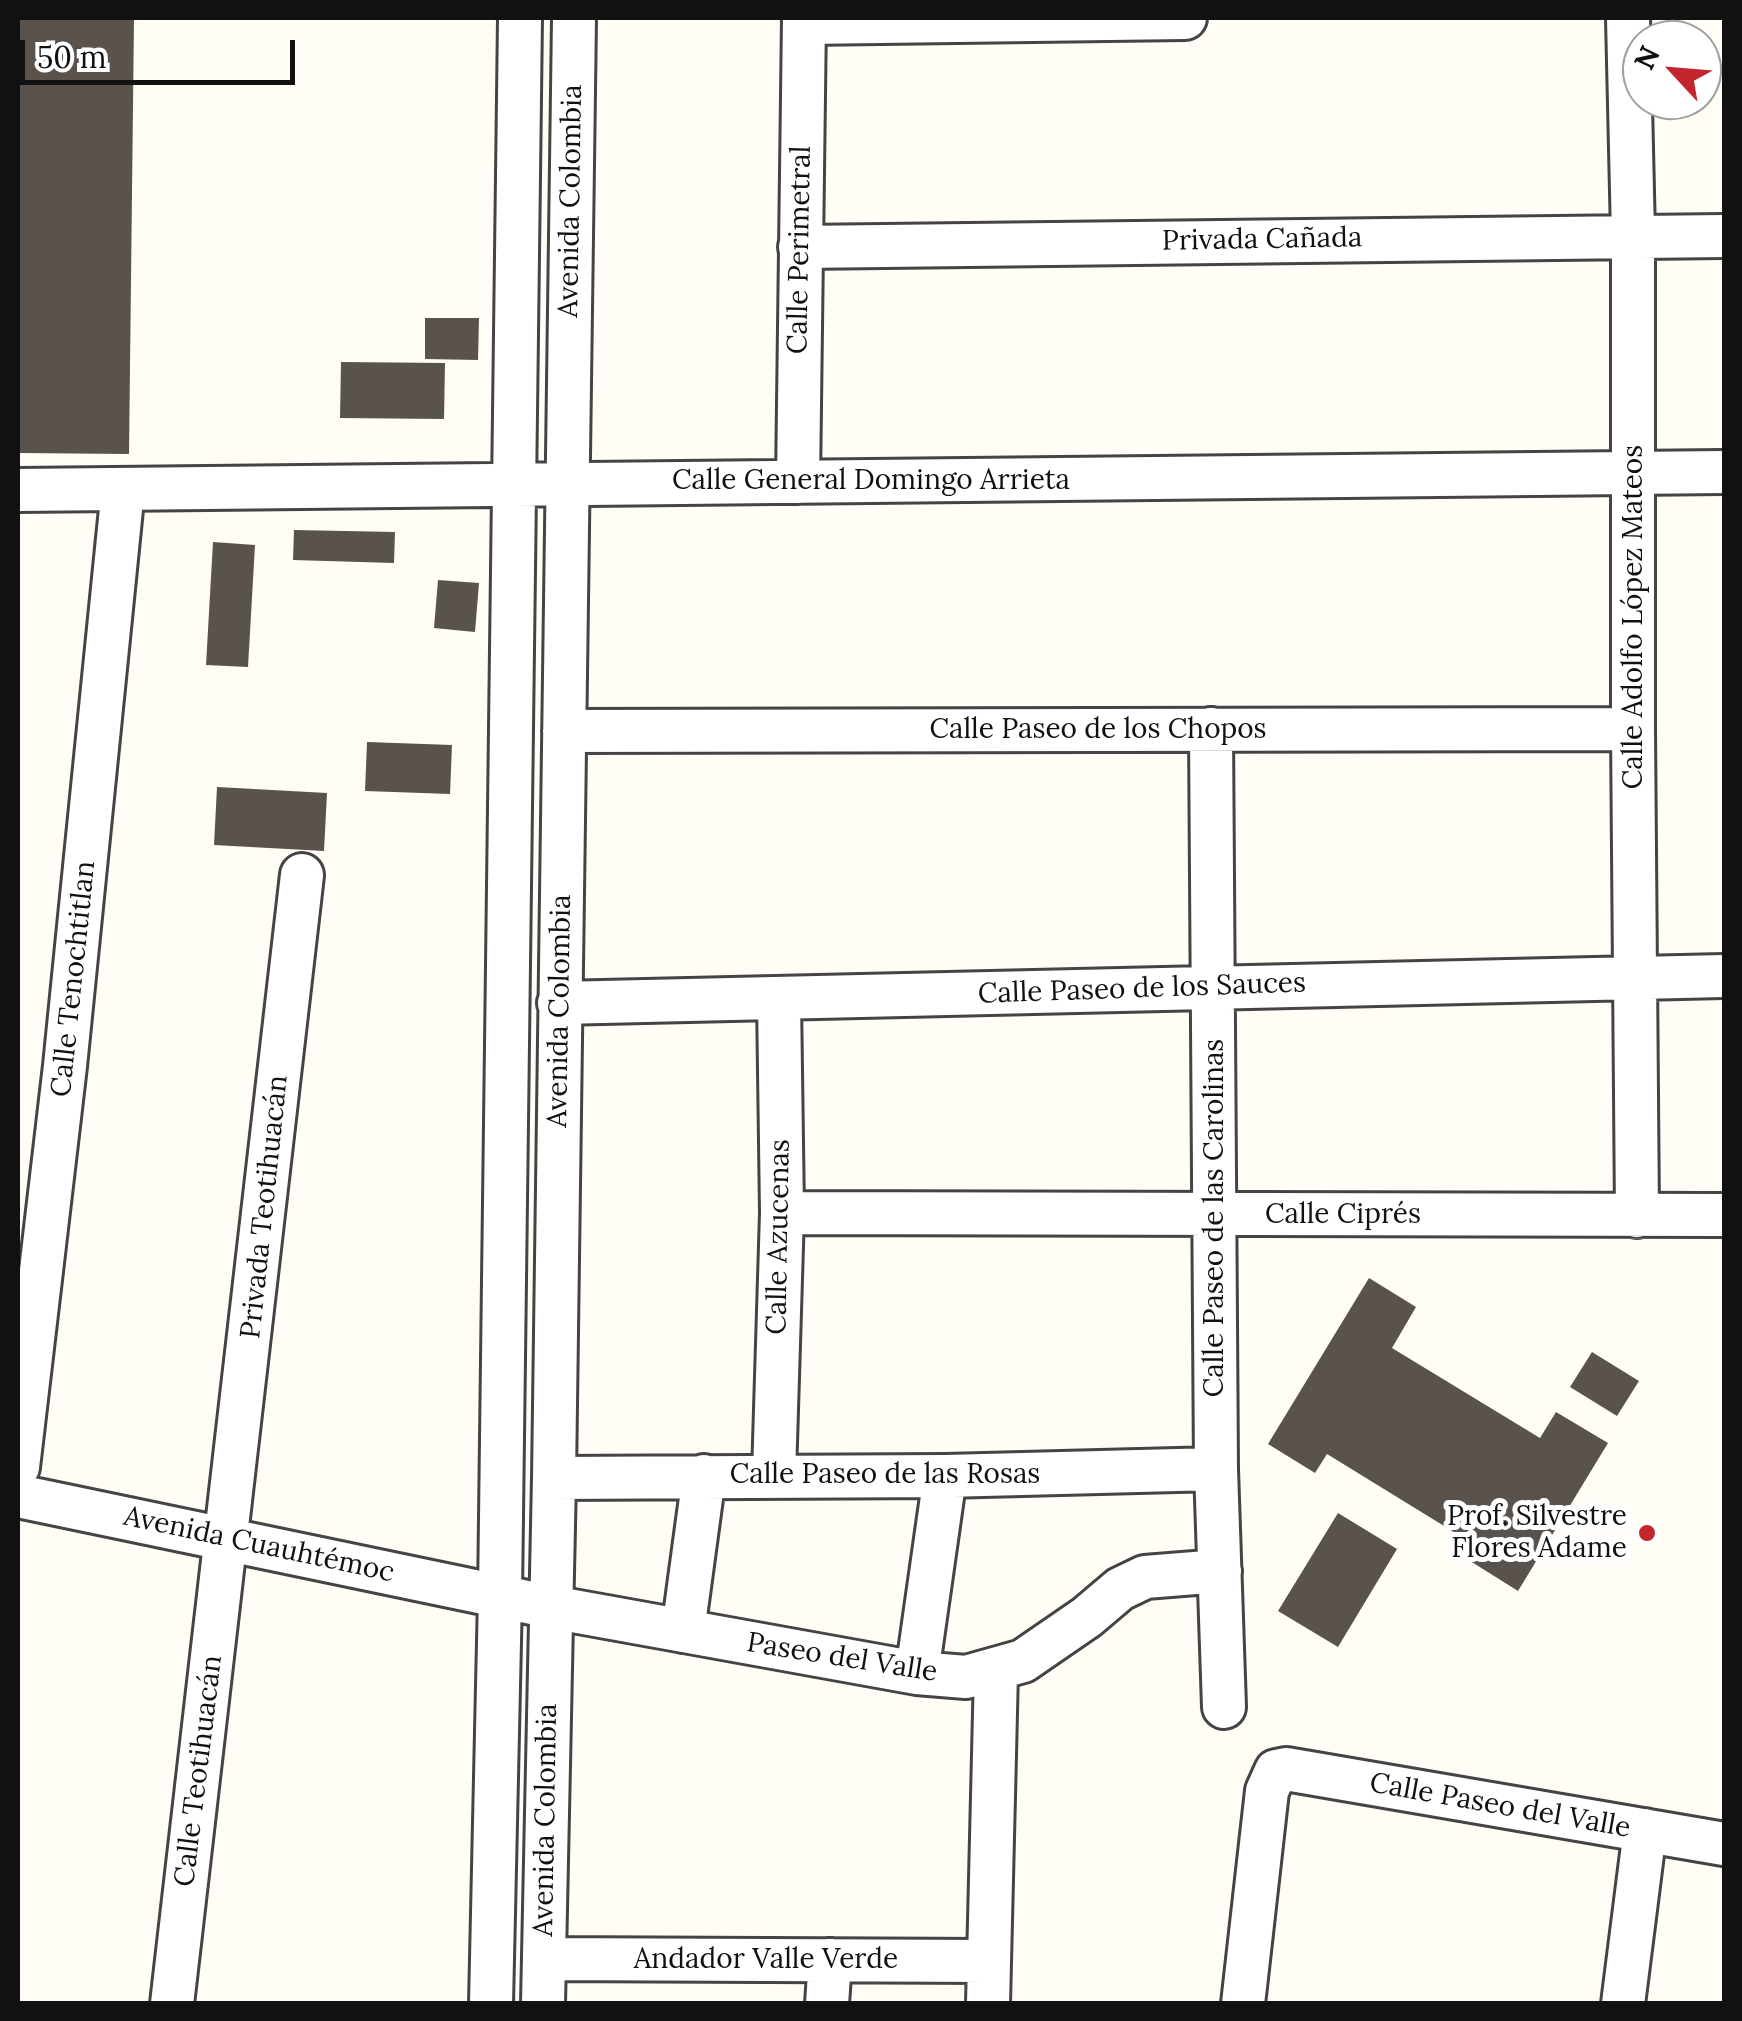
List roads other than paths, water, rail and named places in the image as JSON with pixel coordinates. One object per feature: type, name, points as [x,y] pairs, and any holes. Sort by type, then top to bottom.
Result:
[{"type":"street","name":"Avenida Colombia","points":[[491,2004],[500,1596],[520,18]]},
{"type":"street","name":"Avenida Colombia","points":[[543,2004],[574,18]]},
{"type":"street","points":[[804,20],[1185,18]]},
{"type":"street","name":"Calle Adolfo López Mateos","points":[[1628,18],[1635,474],[1632,729],[1637,1216]]},
{"type":"street","name":"Calle Perimetral","points":[[798,482],[804,20]]},
{"type":"street","name":"Privada Cañada","points":[[800,247],[1724,236]]},
{"type":"street","name":"Calle General Domingo Arrieta","points":[[18,490],[1724,472]]},
{"type":"street","name":"Calle Tenochtitlan","points":[[18,1467],[65,1066],[123,489]]},
{"type":"street","name":"Calle Paseo de las Carolinas","points":[[1211,729],[1216,1469],[1224,1707]]},
{"type":"street","name":"Calle Paseo de los Chopos","points":[[564,731],[1632,729]]},
{"type":"street","name":"Privada Teotihuacán","points":[[227,1538],[302,875]]},
{"type":"street","name":"Calle Paseo de los Sauces","points":[[560,1004],[1724,976]]},
{"type":"street","name":"Calle Azucenas","points":[[774,1475],[782,1213],[779,999]]},
{"type":"street","name":"Calle Ciprés","points":[[782,1213],[1724,1215]]},
{"type":"street","name":"Calle Paseo de las Rosas","points":[[554,1478],[945,1476],[1216,1469]]},
{"type":"street","points":[[683,1632],[704,1476]]},
{"type":"street","points":[[917,1674],[945,1476]]},
{"type":"street","name":"Avenida Cuauhtémoc","points":[[18,1496],[500,1596]]},
{"type":"street","name":"Calle Teotihuacán","points":[[172,2004],[227,1538]]},
{"type":"street","name":"Paseo del Valle","points":[[500,1596],[917,1674],[966,1677],[1023,1662],[1087,1618],[1120,1589],[1145,1577],[1220,1572]]},
{"type":"street","points":[[988,2004],[996,1671]]},
{"type":"street","name":"Calle Paseo del Valle","points":[[1244,2004],[1267,1790],[1276,1772],[1286,1770],[1724,1844]]},
{"type":"street","points":[[1622,2004],[1645,1830]]},
{"type":"street","name":"Andador Valle Verde","points":[[544,1959],[988,1962]]},
{"type":"street","points":[[827,2004],[830,1960]]},
{"type":"place","name":"Prof. Silvestre Flores Adame","points":[[1647,1533]]}]
